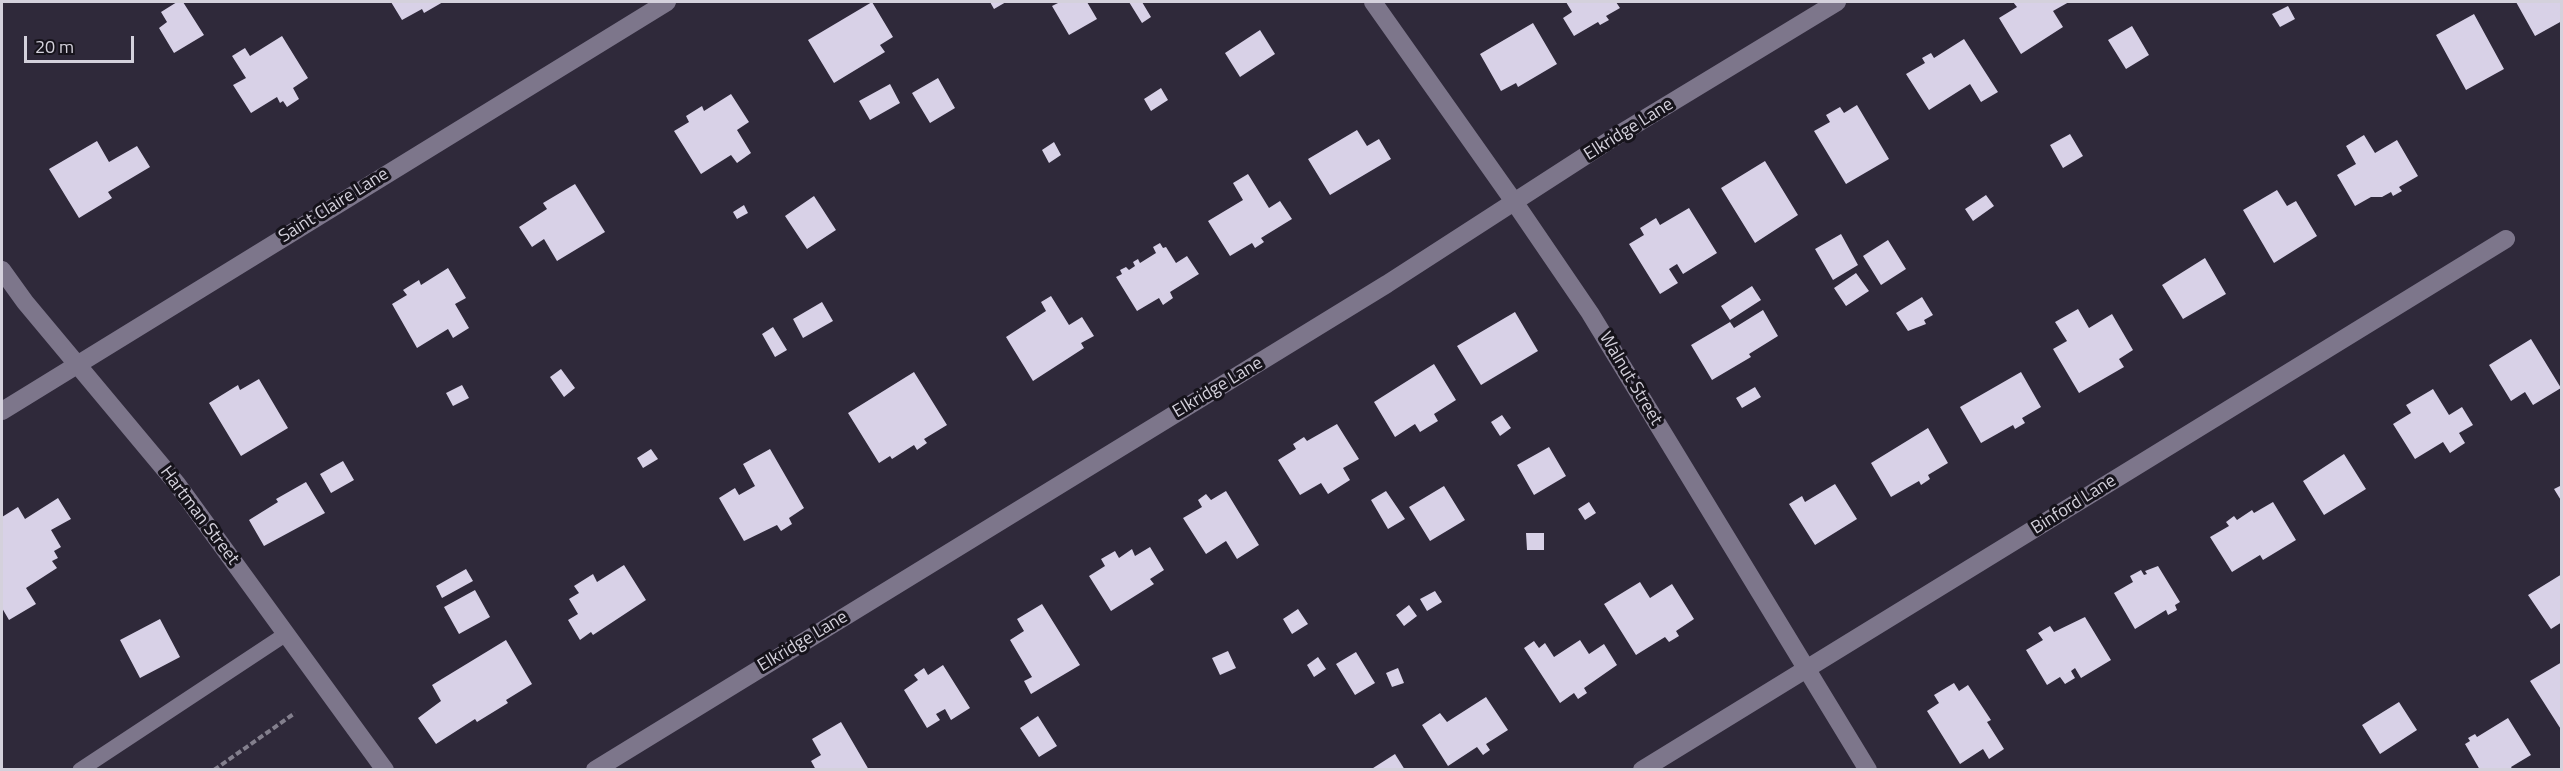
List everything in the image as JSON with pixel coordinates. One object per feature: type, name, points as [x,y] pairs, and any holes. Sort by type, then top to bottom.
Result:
[{"type":"street","name":"Saint Claire Lane","points":[[2,411],[667,2]]},
{"type":"street","name":"Walnut Street","points":[[1373,2],[1590,313],[1868,770]]},
{"type":"street","name":"Elkridge Lane","points":[[594,770],[1377,291],[1623,132],[1837,2]]},
{"type":"street","name":"Binford Lane","points":[[1642,770],[2506,239]]},
{"type":"street","name":"Hartman Street","points":[[2,270],[76,365],[177,484],[385,770]]},
{"type":"lane","points":[[80,770],[286,634]]},
{"type":"path","points":[[214,770],[295,713]]},
{"type":"building","points":[[177,2],[183,2],[204,35],[174,53],[159,28],[167,22],[161,12]]},
{"type":"building","points":[[391,2],[443,2],[424,13],[422,9],[402,20]]},
{"type":"building","points":[[872,2],[893,37],[880,45],[885,52],[834,83],[808,40]]},
{"type":"building","points":[[990,2],[1006,2],[994,9]]},
{"type":"building","points":[[1060,2],[1087,2],[1097,19],[1069,35],[1052,6]]},
{"type":"building","points":[[1129,2],[1142,2],[1151,17],[1142,23]]},
{"type":"building","points":[[1566,2],[1616,2],[1620,8],[1606,16],[1609,20],[1600,25],[1598,22],[1574,36],[1563,18],[1572,12]]},
{"type":"building","points":[[2013,2],[2069,2],[2053,11],[2063,27],[2021,54],[1999,18],[2017,7]]},
{"type":"building","points":[[2516,2],[2562,2],[2562,21],[2535,36]]},
{"type":"building","points":[[2288,6],[2295,19],[2280,27],[2272,14]]},
{"type":"building","points":[[2474,14],[2504,69],[2466,90],[2436,35]]},
{"type":"building","points":[[1533,23],[1557,64],[1518,87],[1516,83],[1501,91],[1480,54]]},
{"type":"building","points":[[2132,26],[2149,55],[2126,69],[2108,40]]},
{"type":"building","points":[[1260,30],[1275,54],[1240,77],[1225,53]]},
{"type":"building","points":[[282,36],[308,78],[293,88],[299,99],[287,107],[283,101],[280,103],[277,97],[251,113],[233,85],[246,78],[232,56],[245,48],[250,56]]},
{"type":"building","points":[[1964,39],[1998,92],[1981,102],[1970,84],[1929,110],[1906,74],[1925,63],[1922,58],[1931,53],[1934,58]]},
{"type":"building","points":[[938,78],[955,108],[930,123],[912,93]]},
{"type":"building","points":[[890,84],[900,103],[870,120],[859,101]]},
{"type":"building","points":[[1161,88],[1168,100],[1151,111],[1144,99]]},
{"type":"building","points":[[731,94],[749,122],[737,130],[751,153],[737,163],[731,155],[701,174],[674,131],[689,122],[686,116],[702,106],[704,111]]},
{"type":"building","points":[[1857,105],[1889,159],[1846,184],[1814,131],[1830,122],[1826,115],[1840,107],[1844,113]]},
{"type":"building","points":[[1357,130],[1367,146],[1379,139],[1391,159],[1330,195],[1308,159]]},
{"type":"building","points":[[2070,134],[2083,156],[2063,168],[2050,145]]},
{"type":"building","points":[[2364,135],[2375,153],[2397,140],[2418,176],[2399,187],[2402,191],[2393,196],[2391,192],[2382,197],[2371,197],[2355,206],[2337,175],[2356,164],[2346,146]]},
{"type":"building","points":[[97,141],[109,162],[137,146],[150,167],[108,192],[112,198],[79,218],[49,169]]},
{"type":"building","points":[[1054,142],[1061,155],[1049,163],[1042,150]]},
{"type":"building","points":[[1765,161],[1798,215],[1755,243],[1721,188]]},
{"type":"building","points":[[1248,174],[1269,208],[1280,201],[1292,219],[1261,238],[1264,242],[1255,248],[1252,243],[1230,256],[1208,221],[1243,200],[1233,183]]},
{"type":"building","points":[[575,184],[605,232],[557,261],[544,239],[532,247],[519,227],[547,209],[543,203]]},
{"type":"building","points":[[2277,190],[2287,206],[2296,201],[2317,236],[2274,263],[2243,210]]},
{"type":"building","points":[[1986,195],[1994,206],[1973,221],[1965,209]]},
{"type":"building","points":[[814,196],[836,230],[807,249],[785,216]]},
{"type":"building","points":[[744,205],[748,213],[737,219],[733,212]]},
{"type":"building","points":[[1689,208],[1717,253],[1683,274],[1677,264],[1669,269],[1678,283],[1660,294],[1629,244],[1644,235],[1640,228],[1656,218],[1660,225]]},
{"type":"building","points":[[1841,234],[1858,265],[1833,280],[1815,249]]},
{"type":"building","points":[[1888,240],[1906,269],[1881,285],[1863,256]]},
{"type":"building","points":[[1160,243],[1163,248],[1166,247],[1176,263],[1187,256],[1199,274],[1170,292],[1173,298],[1163,305],[1159,298],[1137,311],[1116,277],[1122,274],[1120,270],[1126,267],[1129,270],[1135,266],[1133,262],[1138,259],[1140,263],[1156,253],[1153,247]]},
{"type":"building","points":[[2205,258],[2226,294],[2183,319],[2162,285]]},
{"type":"building","points":[[448,268],[466,298],[455,304],[469,328],[453,338],[448,329],[417,348],[392,304],[407,295],[403,290],[419,280],[421,285]]},
{"type":"building","points":[[1856,273],[1869,291],[1846,306],[1834,288]]},
{"type":"building","points":[[1752,286],[1761,300],[1730,320],[1721,306]]},
{"type":"building","points":[[1051,296],[1069,325],[1082,317],[1094,336],[1081,343],[1084,348],[1033,381],[1006,337],[1046,311],[1041,302]]},
{"type":"building","points":[[1922,297],[1933,315],[1924,320],[1926,324],[1908,331],[1896,313]]},
{"type":"building","points":[[822,302],[833,321],[803,338],[793,319]]},
{"type":"building","points":[[2078,309],[2089,328],[2112,314],[2133,350],[2119,359],[2124,367],[2079,393],[2053,349],[2067,341],[2055,322]]},
{"type":"building","points":[[1763,310],[1778,336],[1749,354],[1751,357],[1712,380],[1691,345],[1730,322],[1734,328]]},
{"type":"building","points":[[1515,312],[1538,351],[1481,385],[1457,346]]},
{"type":"building","points":[[773,327],[787,350],[775,357],[762,334]]},
{"type":"building","points":[[2531,339],[2561,388],[2533,405],[2525,392],[2511,401],[2489,365]]},
{"type":"building","points":[[1434,364],[1456,400],[1434,414],[1438,421],[1420,432],[1415,424],[1395,437],[1374,402]]},
{"type":"building","points":[[561,369],[575,388],[564,397],[550,377]]},
{"type":"building","points":[[914,372],[947,425],[924,439],[927,443],[917,450],[914,445],[892,459],[890,456],[879,463],[848,413]]},
{"type":"building","points":[[2021,372],[2041,407],[2022,418],[2025,423],[2015,429],[2013,425],[1981,443],[1960,407]]},
{"type":"building","points":[[259,379],[288,428],[241,456],[209,403],[238,385],[240,390]]},
{"type":"building","points":[[462,385],[469,398],[453,406],[446,393]]},
{"type":"building","points":[[1755,387],[1761,397],[1742,408],[1736,398]]},
{"type":"building","points":[[2433,389],[2449,415],[2462,407],[2473,425],[2459,433],[2465,443],[2450,453],[2443,442],[2415,459],[2393,424],[2411,413],[2406,405]]},
{"type":"building","points":[[1502,415],[1511,428],[1500,436],[1491,422]]},
{"type":"building","points":[[1337,424],[1359,459],[1343,468],[1350,480],[1328,494],[1321,483],[1300,495],[1278,460],[1296,449],[1293,444],[1304,437],[1307,441]]},
{"type":"building","points":[[1928,428],[1948,463],[1928,475],[1930,479],[1921,485],[1919,481],[1891,497],[1871,463]]},
{"type":"building","points":[[1549,447],[1566,476],[1534,495],[1517,465]]},
{"type":"building","points":[[651,449],[658,459],[643,468],[637,458]]},
{"type":"building","points":[[770,449],[804,508],[789,518],[792,524],[781,531],[777,525],[744,541],[719,498],[735,488],[739,495],[755,486],[743,464]]},
{"type":"building","points":[[2344,454],[2366,489],[2324,515],[2303,481]]},
{"type":"building","points":[[343,461],[354,480],[331,493],[320,474]]},
{"type":"building","points":[[306,482],[325,513],[264,546],[249,520],[278,502],[276,499]]},
{"type":"building","points":[[1835,484],[1857,519],[1815,545],[1789,504],[1802,496],[1805,502]]},
{"type":"building","points":[[2562,485],[2562,502],[2554,489]]},
{"type":"building","points":[[1444,486],[1465,520],[1430,541],[1409,507]]},
{"type":"building","points":[[1226,491],[1259,545],[1237,559],[1226,541],[1206,554],[1183,518],[1202,507],[1198,500],[1206,494],[1211,500]]},
{"type":"building","points":[[1386,491],[1405,519],[1388,529],[1371,500]]},
{"type":"building","points":[[58,498],[71,519],[51,530],[61,547],[54,551],[58,558],[52,561],[57,568],[26,588],[36,604],[9,620],[2,608],[2,517],[18,507],[25,519]]},
{"type":"building","points":[[1589,502],[1596,513],[1585,520],[1578,509]]},
{"type":"building","points":[[2273,502],[2296,540],[2263,560],[2260,555],[2232,572],[2210,537],[2229,526],[2226,522],[2234,516],[2237,520],[2252,510],[2254,513]]},
{"type":"building","points":[[1526,533],[1544,533],[1544,550],[1527,550]]},
{"type":"building","points":[[1150,547],[1164,570],[1150,579],[1154,584],[1111,611],[1089,576],[1105,566],[1101,559],[1115,551],[1119,558],[1132,549],[1135,556]]},
{"type":"building","points":[[624,565],[646,600],[593,635],[591,632],[580,640],[568,620],[578,614],[569,599],[579,593],[574,586],[593,574],[597,582]]},
{"type":"building","points":[[2158,566],[2180,602],[2175,605],[2177,610],[2168,615],[2166,610],[2135,629],[2114,593],[2133,582],[2130,576],[2141,570],[2144,575],[2147,574],[2145,571]]},
{"type":"building","points":[[466,569],[473,581],[442,598],[436,586]]},
{"type":"building","points":[[2562,574],[2562,622],[2551,629],[2528,595]]},
{"type":"building","points":[[1640,582],[1650,598],[1672,584],[1694,619],[1676,631],[1679,636],[1669,642],[1665,637],[1636,655],[1604,604]]},
{"type":"building","points":[[475,590],[490,617],[459,634],[444,607]]},
{"type":"building","points":[[1435,591],[1442,602],[1427,611],[1420,599]]},
{"type":"building","points":[[1042,604],[1080,665],[1031,694],[1024,681],[1032,677],[1010,640],[1024,631],[1017,619]]},
{"type":"building","points":[[1409,605],[1417,616],[1404,626],[1396,615]]},
{"type":"building","points":[[1298,609],[1308,624],[1292,634],[1283,619]]},
{"type":"building","points":[[2085,617],[2111,660],[2081,678],[2075,668],[2071,671],[2075,678],[2065,684],[2060,677],[2047,685],[2026,650],[2043,640],[2038,633],[2050,626],[2054,632]]},
{"type":"building","points":[[160,619],[180,657],[140,678],[120,640]]},
{"type":"building","points":[[506,640],[532,684],[506,700],[508,703],[477,722],[475,719],[436,744],[418,718],[441,701],[432,685]]},
{"type":"building","points":[[1580,640],[1589,654],[1604,644],[1617,665],[1584,688],[1587,693],[1578,699],[1574,693],[1560,703],[1524,648],[1534,641],[1539,648],[1545,643],[1554,657]]},
{"type":"building","points":[[1228,651],[1236,668],[1220,675],[1212,658]]},
{"type":"building","points":[[1356,652],[1375,683],[1355,695],[1336,664]]},
{"type":"building","points":[[1318,657],[1326,669],[1314,677],[1307,665]]},
{"type":"building","points":[[2562,662],[2562,731],[2530,681]]},
{"type":"building","points":[[943,665],[970,708],[951,720],[945,709],[936,714],[940,720],[927,728],[904,690],[918,680],[914,675],[924,668],[928,675]]},
{"type":"building","points":[[1398,668],[1404,683],[1392,687],[1386,673]]},
{"type":"building","points":[[1954,683],[1959,691],[1968,685],[1991,720],[1987,722],[2004,749],[1989,759],[1983,749],[1960,764],[1927,711],[1939,703],[1934,695]]},
{"type":"building","points":[[1486,697],[1508,730],[1486,744],[1490,750],[1483,755],[1477,747],[1448,766],[1422,725],[1440,713],[1447,722]]},
{"type":"building","points":[[2399,702],[2417,730],[2380,754],[2362,725]]},
{"type":"building","points":[[1038,716],[1057,746],[1039,757],[1020,728]]},
{"type":"building","points":[[2508,718],[2531,755],[2511,767],[2513,770],[2480,770],[2465,744],[2470,741],[2468,738],[2475,734],[2477,737]]},
{"type":"building","points":[[841,722],[869,770],[816,770],[811,761],[821,755],[812,739]]},
{"type":"building","points":[[1395,754],[1405,770],[1370,770]]}]
